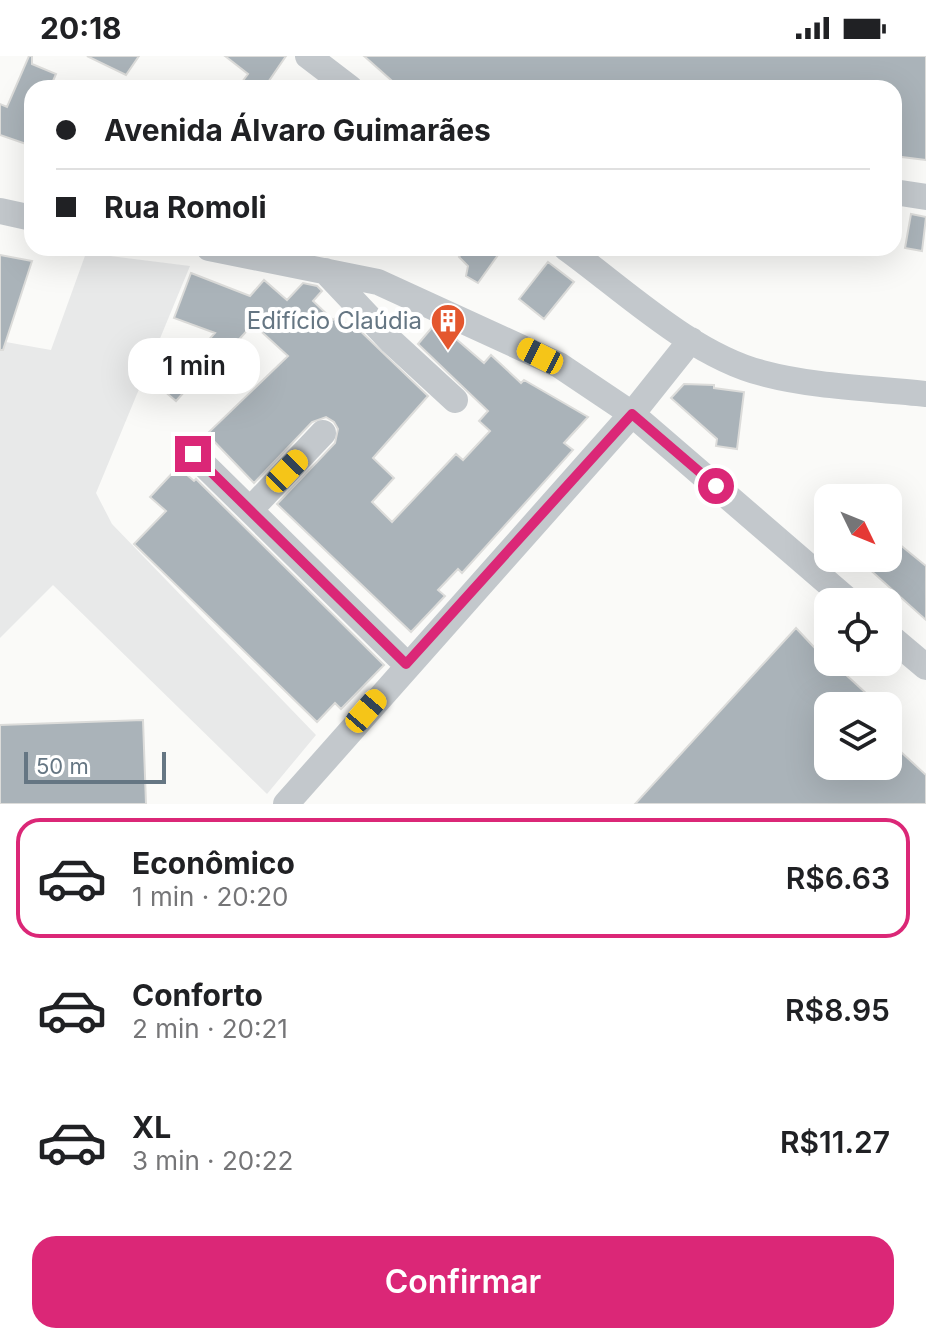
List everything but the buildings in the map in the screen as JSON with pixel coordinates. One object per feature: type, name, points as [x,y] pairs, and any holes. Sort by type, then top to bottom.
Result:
[{"type":"street","points":[[308,56],[340,80]]},
{"type":"street","points":[[902,193],[926,197]]},
{"type":"street","points":[[0,211],[24,216]]},
{"type":"street","points":[[249,256],[378,282],[559,365],[632,414],[834,588]]},
{"type":"street","points":[[577,256],[691,340],[725,360],[762,373],[926,394]]},
{"type":"street","points":[[325,271],[392,342],[455,400]]},
{"type":"street","points":[[286,804],[406,664],[632,414],[691,340]]},
{"type":"street","points":[[250,510],[323,433]]},
{"type":"street","points":[[193,454],[406,664]]},
{"type":"street","points":[[902,647],[926,667]]},
{"type":"shaded area","points":[[85,256],[190,266],[96,493],[112,524],[316,735],[267,794],[53,585],[0,638],[0,341],[51,350]]},
{"type":"place","name":"Edifício Claúdia","points":[[448,352]]},
{"type":"route","points":[[193,454],[406,664],[632,414],[716,486]]}]
